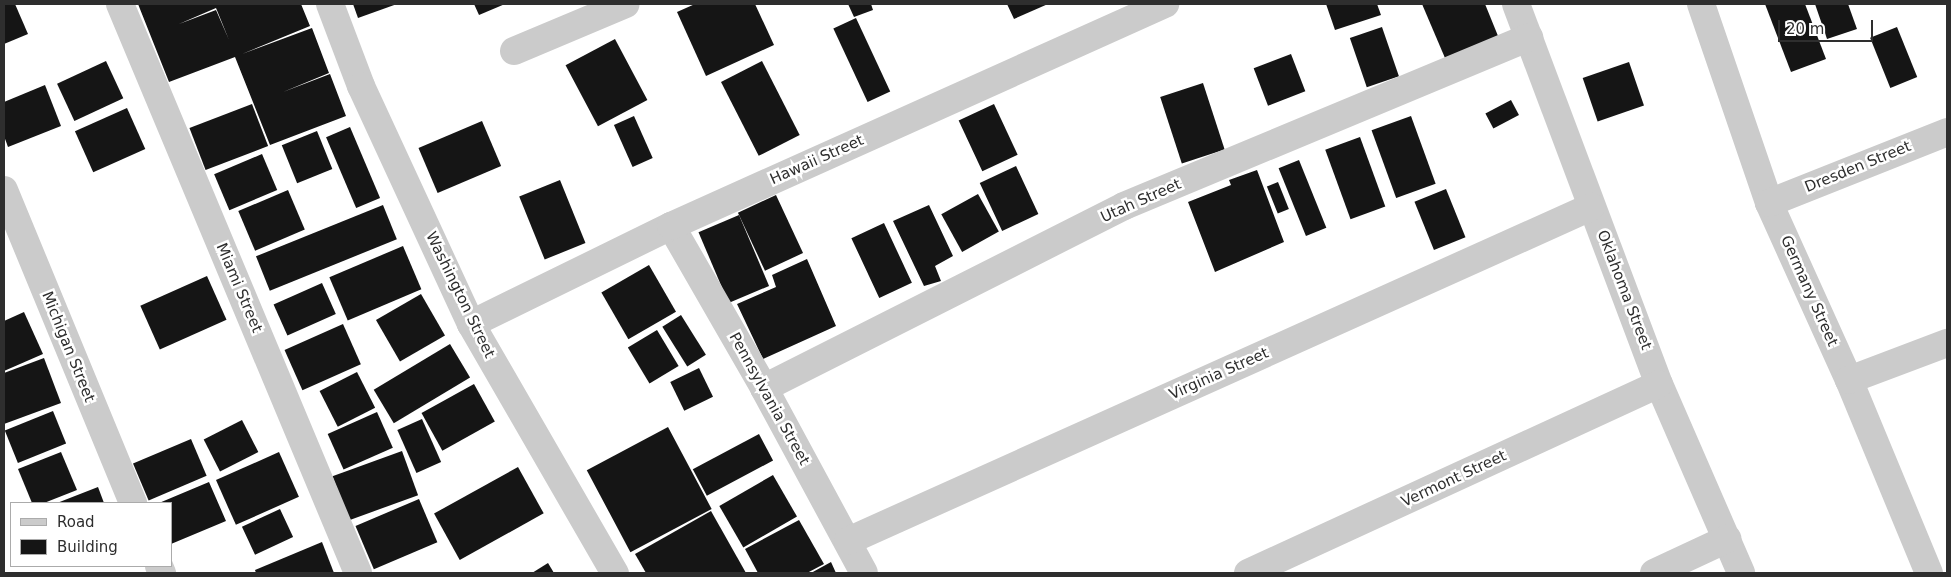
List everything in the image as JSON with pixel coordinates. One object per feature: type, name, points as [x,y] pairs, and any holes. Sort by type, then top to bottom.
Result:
[{"type":"street","name":"Miami Street","points":[[120,4],[358,573]]},
{"type":"street","name":"Washington Street","points":[[330,4],[361,86],[471,324],[615,573]]},
{"type":"street","points":[[514,50],[626,4]]},
{"type":"street","name":"Hawaii Street","points":[[471,324],[671,226],[1165,4]]},
{"type":"street","name":"Oklahoma Street","points":[[1516,4],[1659,384],[1741,573]]},
{"type":"street","name":"Germany Street","points":[[1700,4],[1769,203],[1849,380],[1929,573]]},
{"type":"street","name":"Utah Street","points":[[764,388],[1124,206],[1529,38]]},
{"type":"street","name":"Dresden Street","points":[[1769,203],[1947,132]]},
{"type":"street","name":"Michigan Street","points":[[4,190],[133,502]]},
{"type":"street","name":"Virginia Street","points":[[848,540],[1591,206]]},
{"type":"street","name":"Pennsylvania Street","points":[[671,226],[764,388],[848,540],[864,573]]},
{"type":"street","points":[[1849,380],[1947,343]]},
{"type":"street","name":"Vermont Street","points":[[1248,573],[1659,384]]},
{"type":"street","points":[[1654,573],[1727,539]]},
{"type":"building","points":[[4,4],[15,4],[28,34],[4,44]]},
{"type":"building","points":[[138,4],[301,4],[310,26],[242,54],[312,28],[329,73],[283,92],[330,74],[346,116],[270,145],[235,57],[169,82]],"holes":[[[216,8],[229,40],[216,10],[179,24]]]},
{"type":"building","points":[[353,4],[397,4],[358,18]]},
{"type":"building","points":[[474,4],[505,4],[479,15]]},
{"type":"building","points":[[695,4],[755,4],[774,45],[706,76],[677,12]]},
{"type":"building","points":[[848,4],[871,4],[873,10],[854,17]]},
{"type":"building","points":[[1007,4],[1048,4],[1014,19]]},
{"type":"building","points":[[1326,4],[1377,4],[1381,15],[1335,30]]},
{"type":"building","points":[[1422,4],[1485,4],[1498,36],[1445,58]]},
{"type":"building","points":[[1765,4],[1805,4],[1826,59],[1791,72]]},
{"type":"building","points":[[1815,4],[1848,4],[1857,29],[1827,39]]},
{"type":"building","points":[[856,18],[890,91],[868,102],[833,29]]},
{"type":"building","points":[[1382,27],[1399,76],[1367,87],[1350,38]]},
{"type":"building","points":[[1897,27],[1917,77],[1890,88],[1870,38]]},
{"type":"building","points":[[615,39],[647,100],[598,126],[566,65]]},
{"type":"building","points":[[1291,54],[1305,91],[1268,106],[1254,68]]},
{"type":"building","points":[[106,61],[123,98],[74,121],[57,84]]},
{"type":"building","points":[[762,61],[800,135],[759,156],[721,82]]},
{"type":"building","points":[[1629,62],[1644,105],[1598,121],[1583,78]]},
{"type":"building","points":[[1203,83],[1225,150],[1182,163],[1160,97]]},
{"type":"building","points":[[45,85],[61,126],[8,147],[4,136],[4,102]]},
{"type":"building","points":[[1511,100],[1519,115],[1493,129],[1485,114]]},
{"type":"building","points":[[252,104],[268,146],[206,170],[189,128]]},
{"type":"building","points":[[994,104],[1018,155],[982,171],[959,120]]},
{"type":"building","points":[[127,108],[145,149],[93,172],[75,131]]},
{"type":"building","points":[[634,116],[653,158],[633,167],[614,125]]},
{"type":"building","points":[[1411,116],[1436,184],[1396,198],[1372,130]]},
{"type":"building","points":[[482,121],[501,166],[438,193],[418,148]]},
{"type":"building","points":[[350,127],[380,198],[356,208],[326,137]]},
{"type":"building","points":[[317,131],[332,169],[297,183],[282,145]]},
{"type":"building","points":[[1360,137],[1385,207],[1351,219],[1325,150]]},
{"type":"building","points":[[262,154],[277,190],[229,210],[214,174]]},
{"type":"building","points":[[1299,160],[1326,228],[1306,236],[1279,168]]},
{"type":"building","points":[[1016,166],[1038,214],[1002,231],[980,183]]},
{"type":"building","points":[[1257,170],[1284,242],[1215,272],[1188,202],[1231,185],[1229,180]]},
{"type":"building","points":[[560,180],[585,243],[545,260],[519,196]]},
{"type":"building","points":[[1278,182],[1289,209],[1278,213],[1267,186]]},
{"type":"building","points":[[1446,189],[1465,237],[1434,250],[1414,202]]},
{"type":"building","points":[[288,190],[305,230],[255,251],[238,211]]},
{"type":"building","points":[[978,194],[999,232],[962,252],[941,214]]},
{"type":"building","points":[[776,195],[803,253],[765,271],[738,213]]},
{"type":"building","points":[[383,205],[397,239],[270,291],[256,256]]},
{"type":"building","points":[[929,205],[953,256],[935,266],[941,281],[924,286],[893,221]]},
{"type":"building","points":[[739,215],[769,286],[729,303],[698,232]]},
{"type":"building","points":[[884,223],[912,283],[879,298],[851,238]]},
{"type":"building","points":[[403,246],[421,289],[348,321],[329,277]]},
{"type":"building","points":[[807,259],[836,326],[763,359],[737,304],[776,287],[772,275]]},
{"type":"building","points":[[649,265],[676,312],[628,339],[601,292]]},
{"type":"building","points":[[207,276],[227,320],[160,350],[140,306]]},
{"type":"building","points":[[322,283],[336,314],[287,336],[274,305]]},
{"type":"building","points":[[421,294],[445,336],[400,362],[376,320]]},
{"type":"building","points":[[24,312],[43,354],[4,371],[4,321]]},
{"type":"building","points":[[681,315],[706,355],[687,367],[662,327]]},
{"type":"building","points":[[343,324],[361,364],[302,390],[285,350]]},
{"type":"building","points":[[657,330],[679,366],[649,384],[628,348]]},
{"type":"building","points":[[450,344],[470,377],[394,423],[374,390]]},
{"type":"building","points":[[44,358],[61,403],[4,424],[4,373]]},
{"type":"building","points":[[699,368],[713,397],[684,411],[670,382]]},
{"type":"building","points":[[357,372],[375,408],[338,427],[320,391]]},
{"type":"building","points":[[474,384],[495,422],[442,451],[422,413]]},
{"type":"building","points":[[53,411],[66,443],[18,463],[5,430]]},
{"type":"building","points":[[377,412],[393,448],[344,470],[328,434]]},
{"type":"building","points":[[422,419],[441,462],[416,473],[397,430]]},
{"type":"building","points":[[242,420],[258,452],[220,472],[204,440]]},
{"type":"building","points":[[668,427],[712,509],[630,552],[587,470]]},
{"type":"building","points":[[759,434],[773,460],[707,496],[693,469]]},
{"type":"building","points":[[191,439],[207,476],[149,500],[133,464]]},
{"type":"building","points":[[402,451],[418,495],[349,520],[332,476]]},
{"type":"building","points":[[61,452],[77,490],[47,502],[32,502],[18,469]]},
{"type":"building","points":[[279,452],[299,497],[236,525],[216,480]]},
{"type":"building","points":[[518,467],[544,513],[460,560],[434,514]]},
{"type":"building","points":[[773,475],[797,517],[743,548],[719,506]]},
{"type":"building","points":[[209,482],[226,521],[172,544],[172,502],[161,502]]},
{"type":"building","points":[[98,487],[104,502],[60,502]]},
{"type":"building","points":[[419,499],[437,542],[374,569],[355,526]]},
{"type":"building","points":[[280,509],[293,537],[255,555],[242,527]]},
{"type":"building","points":[[711,511],[746,573],[646,573],[635,554]]},
{"type":"building","points":[[799,520],[824,564],[807,573],[758,573],[745,549]]},
{"type":"building","points":[[322,542],[334,573],[256,573],[255,570]]},
{"type":"building","points":[[831,562],[836,573],[811,573]]},
{"type":"building","points":[[548,563],[554,573],[532,573]]}]
